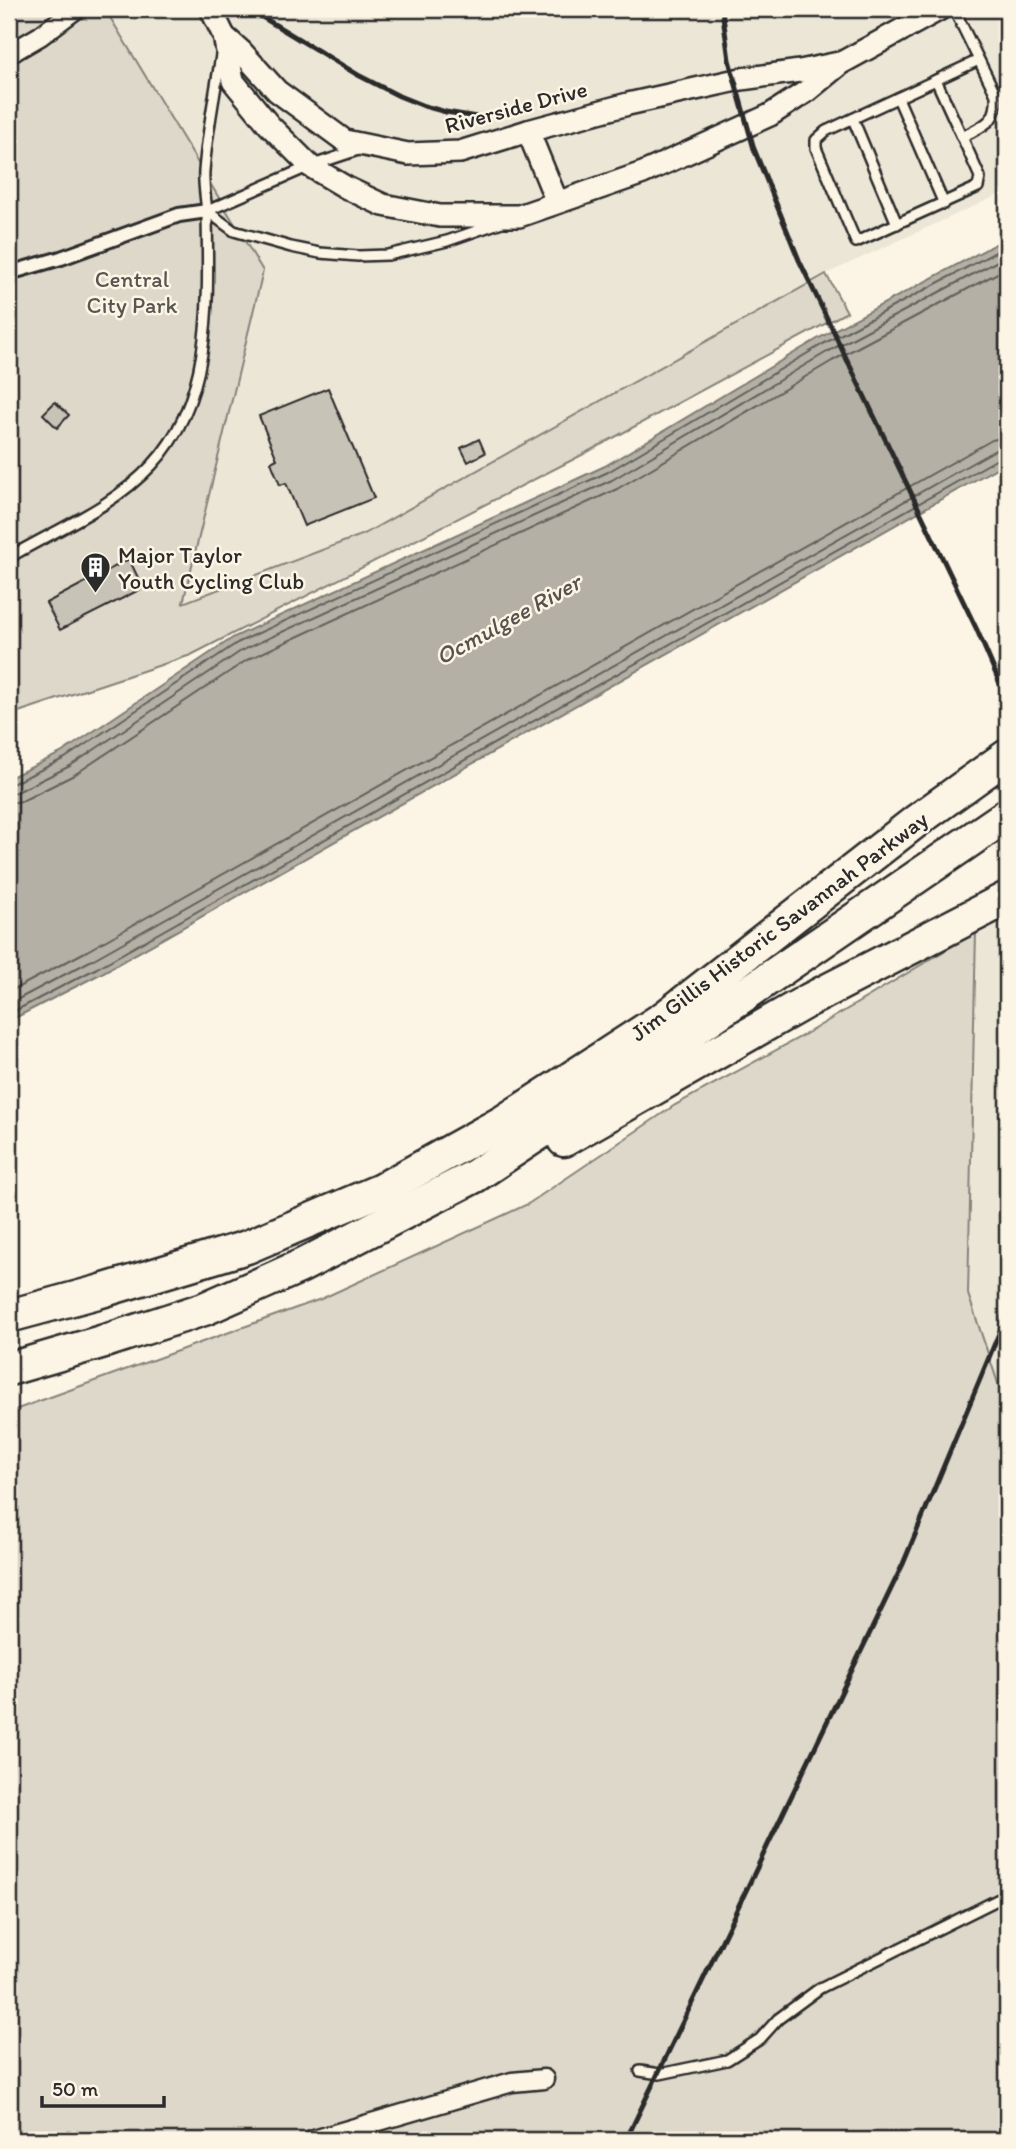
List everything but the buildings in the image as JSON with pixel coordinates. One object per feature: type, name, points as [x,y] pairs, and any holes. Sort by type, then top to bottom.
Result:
[{"type":"highway","points":[[915,822],[988,748],[1007,733]]},
{"type":"highway","name":"Jim Gillis Historic Savannah Parkway","points":[[9,1316],[247,1247],[381,1190],[503,1122],[665,1017],[915,822],[1007,756]]},
{"type":"highway","name":"Jim Gillis Historic Savannah Parkway","points":[[9,1368],[204,1309],[301,1266],[475,1176],[603,1092],[1007,815]]},
{"type":"highway","points":[[475,1176],[571,1137],[809,1000],[1007,898]]},
{"type":"street","points":[[9,54],[40,36],[76,9]]},
{"type":"street","points":[[211,9],[224,36]]},
{"type":"street","name":"Riverside Drive","points":[[224,36],[233,81],[269,125],[310,166],[383,205],[440,216],[519,216],[643,173],[770,115],[807,91],[841,63],[940,9]]},
{"type":"street","name":"Riverside Drive","points":[[224,36],[277,91],[345,141],[408,154],[460,152],[528,131],[688,90],[841,63]]},
{"type":"street","points":[[528,131],[557,202]]},
{"type":"street","points":[[9,273],[61,258],[179,215],[207,211]]},
{"type":"street","points":[[314,2140],[512,2082],[544,2080]]},
{"type":"lane","points":[[954,9],[996,95],[997,109],[989,123],[962,137]]},
{"type":"lane","points":[[9,561],[15,554],[112,501],[153,465],[179,428],[198,379],[206,333],[207,211],[203,173],[224,36]]},
{"type":"lane","points":[[936,80],[980,177],[978,187],[856,242],[826,172],[816,140],[826,131],[979,60]]},
{"type":"lane","points":[[898,98],[944,204]]},
{"type":"lane","points":[[853,119],[897,224]]},
{"type":"lane","points":[[207,211],[310,166],[369,147]]},
{"type":"lane","points":[[207,211],[234,231],[291,247],[358,257],[388,255],[447,241],[519,216]]},
{"type":"lane","points":[[640,2071],[660,2074],[727,2060],[760,2039],[778,2019],[820,1988],[1007,1895]]},
{"type":"shaded area","points":[[105,9],[1007,9],[1007,191],[826,274],[364,534],[183,603],[263,271]]},
{"type":"shaded area","points":[[1007,916],[1007,1410],[968,1294],[976,932]]},
{"type":"green space","name":"Central City Park","points":[[9,9],[105,9],[263,271],[183,603],[364,534],[826,274],[847,312],[578,457],[191,655],[9,715]]},
{"type":"green space","points":[[976,932],[968,1294],[1007,1410],[1007,2140],[9,2140],[9,1412],[321,1299],[528,1204],[675,1105],[804,1035]]},
{"type":"water","name":"Ocmulgee River","points":[[1007,238],[1007,462],[100,974],[9,1021],[9,778],[61,753],[234,637],[605,466],[819,338]]},
{"type":"railway","points":[[249,9],[358,75],[399,96],[446,112],[483,118]]},
{"type":"railway","points":[[722,9],[729,60],[754,149],[799,260],[977,630],[1007,700]]},
{"type":"railway","points":[[626,2140],[903,1564],[1000,1331],[1007,1298]]},
{"type":"place","name":"Major Taylor Youth Cycling Club","points":[[95,595]]}]
